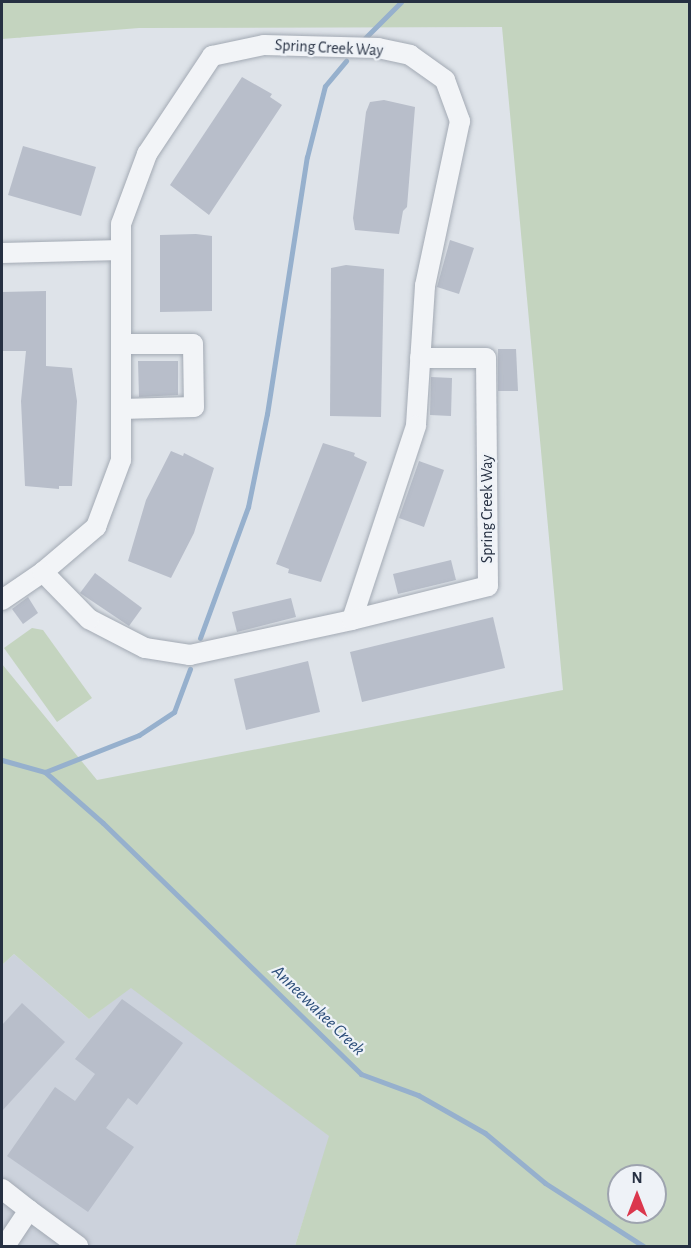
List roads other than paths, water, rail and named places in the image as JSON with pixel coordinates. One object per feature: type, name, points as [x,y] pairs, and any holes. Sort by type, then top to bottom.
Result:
[{"type":"street","name":"Spring Creek Way","points":[[2,600],[43,572],[96,526],[121,460],[121,224],[147,154],[212,56],[264,45],[378,48],[410,55],[445,80],[460,121],[425,286],[416,426],[352,620]]},
{"type":"street","points":[[2,253],[121,250]]},
{"type":"street","points":[[121,344],[193,344],[194,407],[121,409]]},
{"type":"street","name":"Spring Creek Way","points":[[43,572],[89,619],[145,648],[190,655],[352,620],[488,586],[486,358],[420,358]]},
{"type":"street","points":[[2,1190],[78,1246]]},
{"type":"street","points":[[5,1246],[29,1210]]},
{"type":"waterway","points":[[360,43],[401,2]]},
{"type":"waterway","points":[[200,638],[248,507],[267,414],[307,157],[325,86],[346,61]]},
{"type":"waterway","points":[[45,772],[139,735],[174,712],[190,669]]},
{"type":"waterway","name":"Anneewakee Creek","points":[[2,760],[45,772],[103,823],[361,1074],[418,1095],[485,1133],[545,1183],[643,1246]]}]
